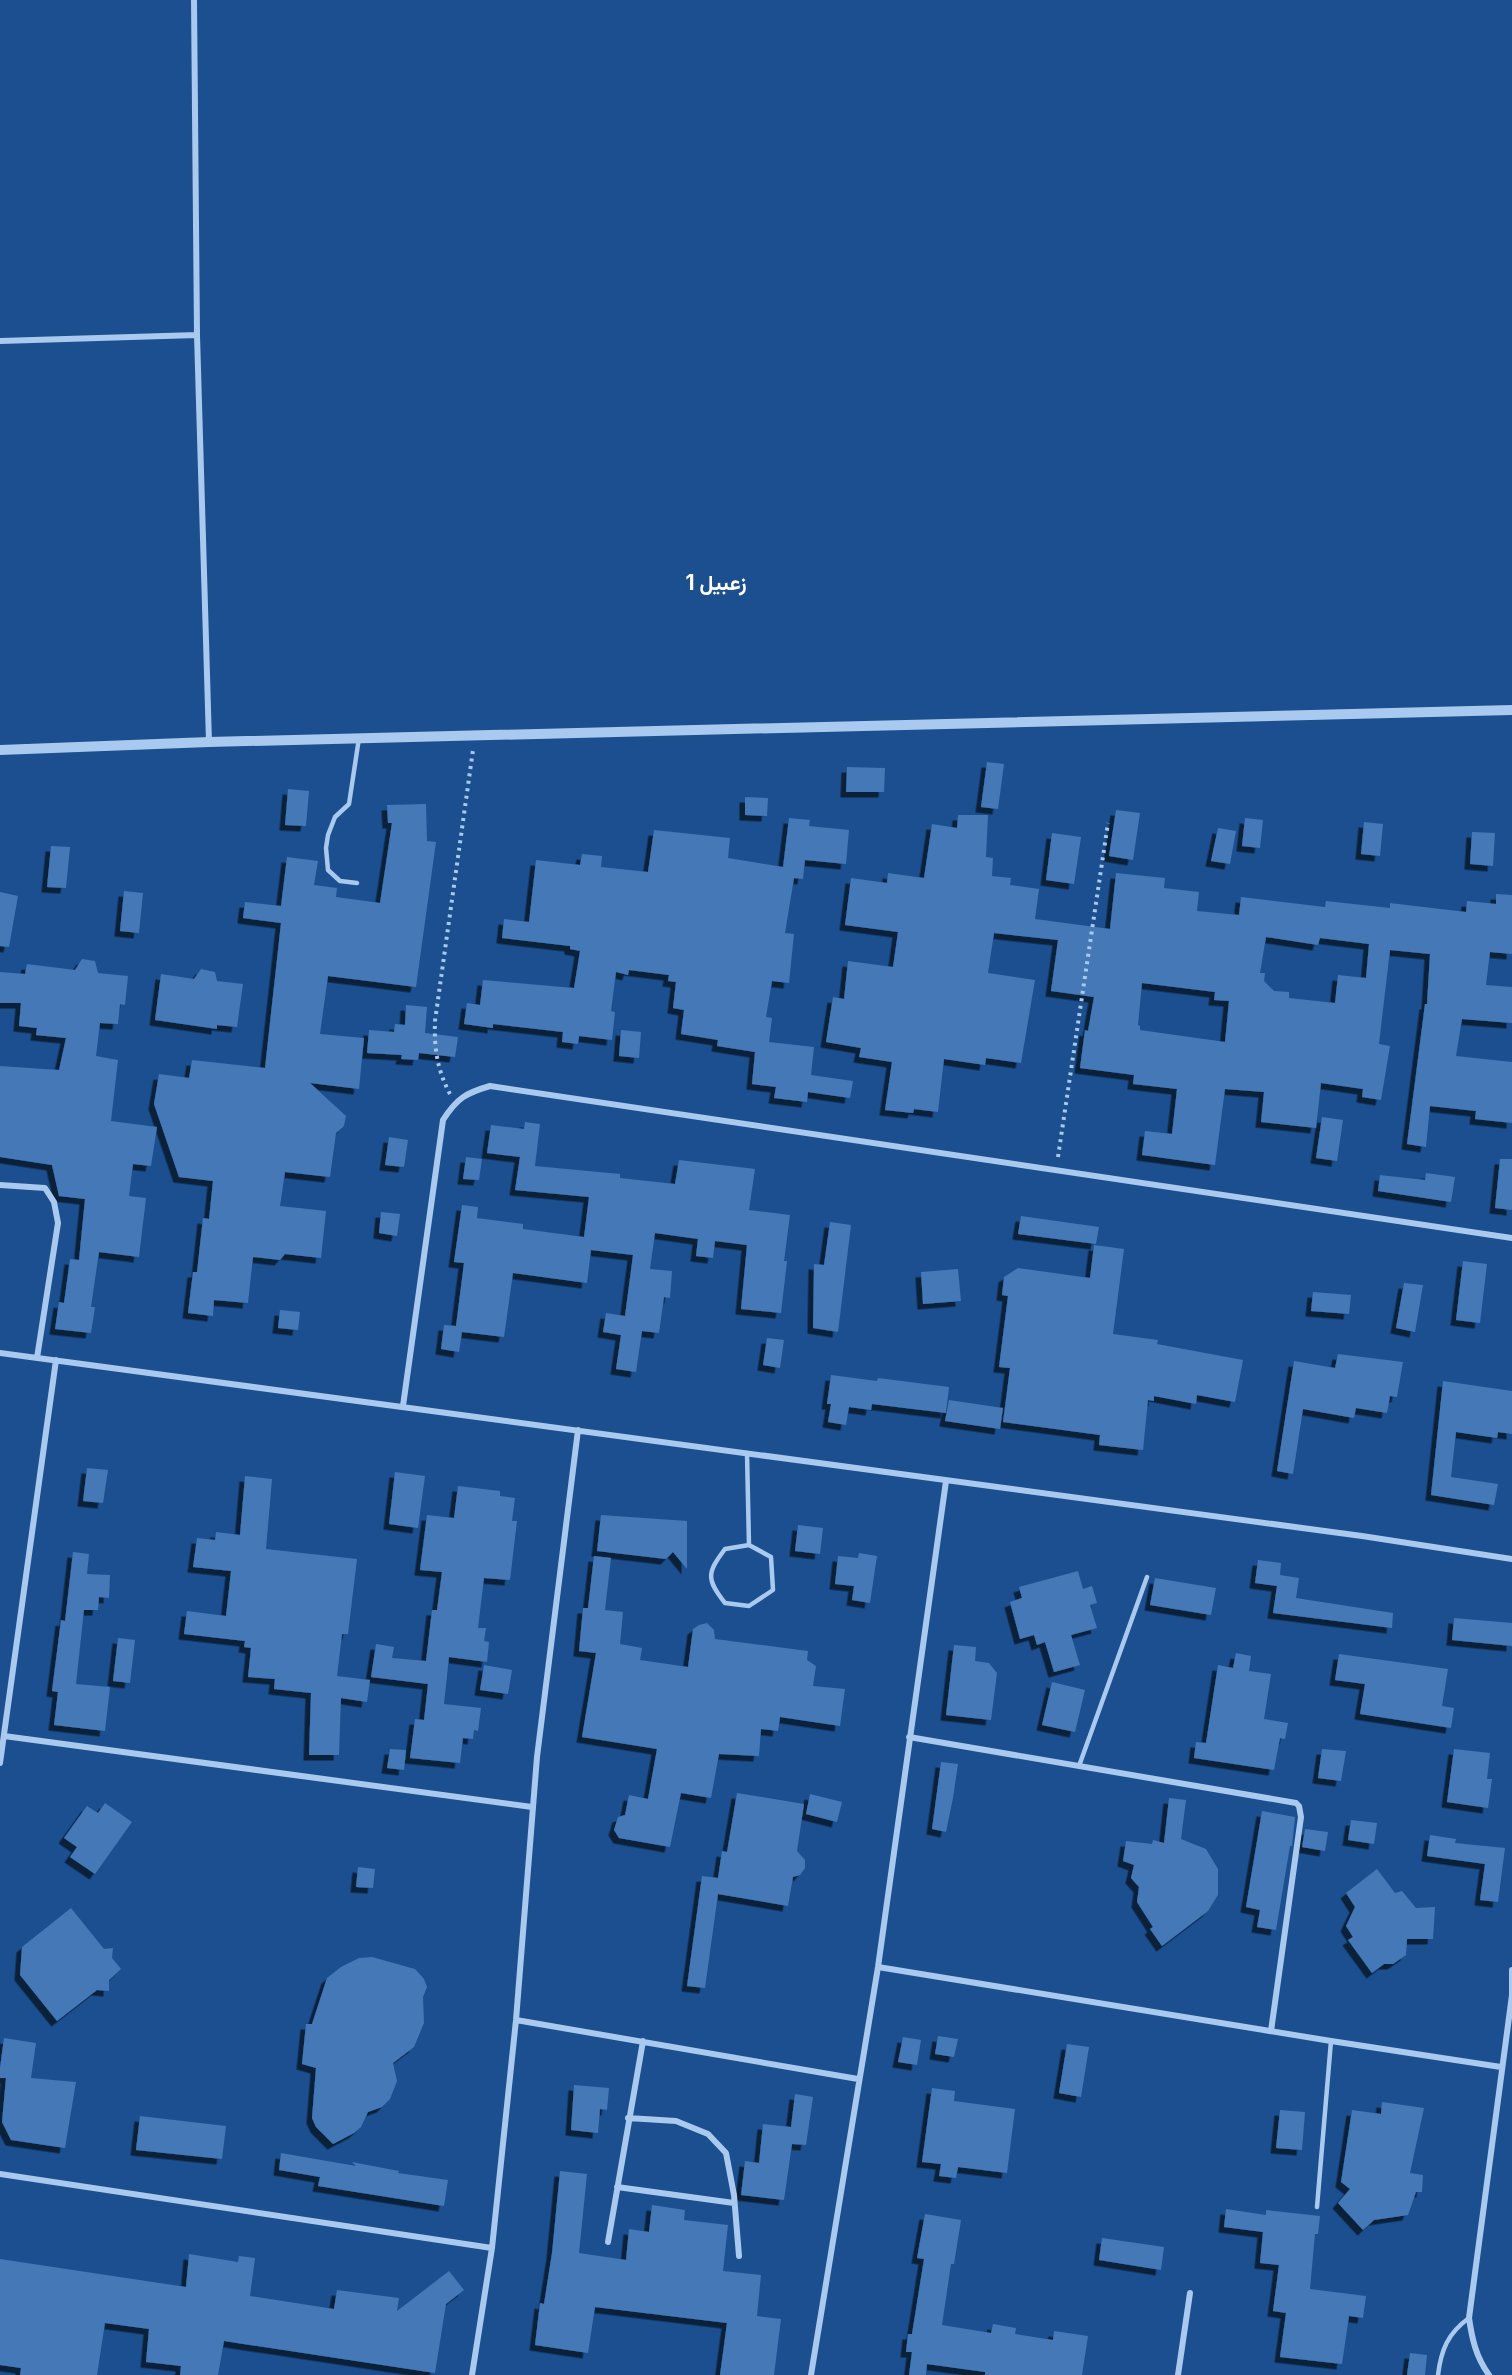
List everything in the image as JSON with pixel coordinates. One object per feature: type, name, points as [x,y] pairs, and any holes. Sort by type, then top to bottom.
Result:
[{"type":"street","points":[[194,0],[198,335],[208,742]]},
{"type":"street","points":[[0,340],[198,335]]},
{"type":"street","points":[[0,750],[359,738],[1512,710]]},
{"type":"street","points":[[403,1406],[443,1120],[455,1102],[471,1091],[490,1086],[1512,1238]]},
{"type":"street","points":[[0,1185],[45,1188],[54,1202],[58,1223],[37,1358]]},
{"type":"street","points":[[0,1353],[1350,1534],[1512,1559]]},
{"type":"street","points":[[0,1763],[56,1360]]},
{"type":"street","points":[[472,2375],[492,2248],[516,2020],[532,1807],[578,1430]]},
{"type":"street","points":[[811,2375],[878,1967],[946,1481]]},
{"type":"street","points":[[4,1736],[532,1807]]},
{"type":"street","points":[[909,1737],[1291,1801],[1299,1806],[1301,1817],[1271,2031]]},
{"type":"street","points":[[878,1967],[1501,2067]]},
{"type":"street","points":[[1489,2375],[1481,2364],[1472,2341],[1469,2318],[1512,1995],[1512,1970]]},
{"type":"street","points":[[516,2020],[858,2079]]},
{"type":"street","points":[[608,2242],[643,2041]]},
{"type":"street","points":[[628,2118],[676,2121],[708,2134],[726,2153],[739,2256]]},
{"type":"street","points":[[0,2174],[492,2248]]},
{"type":"street","points":[[617,2187],[734,2203]]},
{"type":"street","points":[[1178,2375],[1190,2293]]},
{"type":"lane","points":[[357,883],[340,881],[328,870],[326,848],[335,817],[349,804],[359,738]]},
{"type":"lane","points":[[747,1453],[749,1545]]},
{"type":"lane","points":[[749,1545],[771,1557],[773,1590],[749,1606],[725,1602],[712,1586],[712,1566],[725,1549],[749,1545]]},
{"type":"lane","points":[[1079,1766],[1147,1577]]},
{"type":"lane","points":[[1317,2206],[1331,2041]]},
{"type":"lane","points":[[1437,2375],[1444,2346],[1450,2335],[1469,2318]]},
{"type":"path","points":[[455,1102],[444,1084],[437,1063],[434,1042],[435,1021],[475,736]]},
{"type":"path","points":[[1056,1170],[1108,823]]},
{"type":"building","points":[[987,762],[1004,764],[998,809],[981,807]]},
{"type":"building","points":[[847,767],[885,768],[884,792],[846,792]]},
{"type":"building","points":[[288,789],[309,791],[306,826],[285,825]]},
{"type":"building","points":[[745,797],[768,798],[767,816],[745,815]]},
{"type":"building","points":[[426,804],[427,841],[436,842],[416,987],[328,976],[320,1034],[364,1038],[359,1089],[310,1083],[346,1116],[344,1126],[336,1133],[330,1177],[285,1172],[280,1206],[326,1211],[321,1258],[285,1254],[280,1260],[253,1257],[248,1303],[214,1300],[213,1316],[188,1313],[193,1272],[197,1272],[203,1218],[209,1219],[213,1181],[179,1177],[154,1104],[159,1074],[189,1078],[192,1060],[265,1068],[281,923],[243,918],[245,902],[281,906],[287,857],[318,861],[314,885],[337,888],[336,897],[380,903],[392,823],[388,823],[387,805]]},
{"type":"building","points":[[1116,810],[1140,813],[1133,860],[1109,856]]},
{"type":"building","points":[[958,815],[988,815],[986,857],[993,858],[992,876],[1011,878],[1010,885],[1039,889],[1035,919],[1110,929],[1116,873],[1165,878],[1164,888],[1199,892],[1197,911],[1239,915],[1241,897],[1325,907],[1326,901],[1390,908],[1390,903],[1466,912],[1467,901],[1496,904],[1496,894],[1512,895],[1512,954],[1490,952],[1486,985],[1512,987],[1512,1023],[1462,1019],[1456,1056],[1512,1062],[1512,1123],[1475,1119],[1476,1111],[1430,1106],[1426,1147],[1407,1144],[1425,1004],[1427,1004],[1430,954],[1390,950],[1379,1044],[1390,1046],[1381,1100],[1362,1097],[1363,1089],[1321,1083],[1316,1128],[1261,1122],[1264,1092],[1225,1089],[1215,1165],[1142,1155],[1145,1131],[1172,1134],[1177,1089],[1133,1084],[1134,1075],[1080,1068],[1085,1030],[1088,1031],[1094,997],[1051,991],[1058,940],[994,933],[988,973],[1035,980],[1021,1063],[986,1058],[985,1065],[944,1059],[938,1112],[914,1109],[913,1113],[885,1110],[892,1062],[859,1057],[861,1048],[826,1042],[833,997],[844,999],[848,961],[893,967],[898,932],[845,925],[851,878],[887,883],[888,873],[924,878],[932,824],[957,828]],"holes":[[[1266,937],[1318,945],[1320,938],[1369,944],[1366,978],[1338,975],[1335,1003],[1289,998],[1289,992],[1274,991],[1264,981],[1265,973],[1260,973]],[[1142,983],[1215,992],[1214,1000],[1229,1001],[1225,1042],[1140,1030],[1138,1025]]]},
{"type":"building","points":[[789,818],[810,820],[809,826],[849,830],[846,864],[805,860],[803,879],[794,878],[785,933],[794,934],[789,983],[772,981],[766,1017],[772,1018],[769,1042],[814,1047],[811,1075],[853,1081],[850,1098],[808,1092],[807,1102],[774,1098],[776,1087],[752,1084],[755,1052],[717,1046],[718,1040],[681,1034],[684,1010],[673,1008],[676,982],[668,981],[669,975],[629,970],[628,975],[616,972],[611,1011],[615,1012],[612,1040],[579,1036],[578,1044],[562,1042],[563,1032],[493,1024],[493,1028],[464,1024],[467,1003],[480,1005],[483,980],[574,988],[580,951],[570,949],[570,946],[502,938],[504,919],[529,922],[536,860],[580,865],[582,854],[602,856],[601,867],[648,872],[654,830],[730,838],[728,858],[783,867]]},
{"type":"building","points":[[1245,818],[1263,820],[1260,848],[1242,846]]},
{"type":"building","points":[[1364,822],[1383,824],[1380,856],[1361,854]]},
{"type":"building","points":[[1218,828],[1236,831],[1230,864],[1211,861]]},
{"type":"building","points":[[1472,832],[1495,833],[1493,866],[1470,864]]},
{"type":"building","points":[[1052,833],[1081,837],[1074,884],[1046,880]]},
{"type":"building","points":[[51,846],[70,847],[66,888],[47,887]]},
{"type":"building","points":[[124,891],[143,893],[139,933],[120,931]]},
{"type":"building","points":[[0,892],[18,896],[9,947],[0,946]]},
{"type":"building","points":[[82,959],[95,961],[98,973],[128,976],[125,1005],[120,1004],[118,1024],[100,1023],[96,1056],[118,1060],[111,1121],[157,1127],[151,1166],[133,1164],[129,1196],[146,1198],[139,1257],[99,1252],[91,1307],[95,1307],[91,1333],[55,1329],[59,1302],[64,1303],[70,1259],[79,1260],[85,1199],[59,1196],[52,1165],[0,1157],[0,1066],[59,1070],[66,1038],[36,1035],[37,1028],[19,1026],[21,1003],[0,1003],[0,972],[25,974],[27,964],[75,970]]},
{"type":"building","points":[[201,969],[215,972],[217,981],[243,984],[237,1027],[217,1025],[217,1029],[155,1020],[161,974],[194,979]]},
{"type":"building","points":[[406,1005],[427,1007],[425,1033],[458,1037],[455,1057],[419,1053],[418,1060],[401,1059],[402,1055],[367,1053],[369,1030],[394,1032],[395,1024],[405,1025]]},
{"type":"building","points":[[621,1030],[641,1032],[639,1058],[619,1056]]},
{"type":"building","points":[[1322,1117],[1343,1120],[1337,1161],[1316,1158]]},
{"type":"building","points":[[525,1122],[540,1124],[535,1166],[620,1174],[620,1178],[675,1184],[679,1160],[755,1169],[749,1210],[790,1215],[781,1313],[741,1309],[747,1245],[715,1241],[713,1258],[696,1256],[698,1239],[655,1233],[650,1269],[672,1271],[670,1298],[664,1297],[659,1333],[642,1331],[636,1372],[616,1369],[621,1335],[603,1332],[606,1313],[625,1316],[633,1255],[591,1250],[587,1283],[513,1273],[504,1337],[462,1332],[459,1352],[441,1349],[444,1325],[456,1326],[464,1263],[454,1262],[462,1205],[478,1207],[477,1218],[523,1224],[523,1229],[584,1237],[589,1197],[515,1190],[520,1157],[487,1153],[491,1125],[524,1129]]},
{"type":"building","points":[[389,1137],[408,1140],[404,1167],[385,1165]]},
{"type":"building","points":[[466,1157],[482,1159],[479,1180],[463,1179]]},
{"type":"building","points":[[1500,1159],[1512,1159],[1512,1210],[1495,1208]]},
{"type":"building","points":[[1426,1173],[1455,1177],[1451,1202],[1378,1191],[1380,1175],[1425,1180]]},
{"type":"building","points":[[381,1212],[400,1214],[397,1236],[379,1233]]},
{"type":"building","points":[[1021,1216],[1099,1227],[1096,1244],[1018,1234]]},
{"type":"building","points":[[830,1222],[851,1225],[838,1332],[813,1328],[814,1264],[824,1265]]},
{"type":"building","points":[[1094,1245],[1124,1249],[1113,1334],[1158,1340],[1157,1344],[1243,1360],[1235,1402],[1197,1395],[1196,1404],[1154,1396],[1154,1401],[1148,1400],[1143,1450],[1099,1445],[1100,1435],[1003,1422],[1010,1368],[999,1367],[1008,1296],[1002,1295],[1004,1277],[1018,1268],[1090,1278]]},
{"type":"building","points":[[1463,1261],[1487,1264],[1480,1323],[1456,1320]]},
{"type":"building","points":[[958,1269],[961,1301],[923,1304],[921,1272]]},
{"type":"building","points":[[1404,1283],[1423,1285],[1415,1332],[1396,1328]]},
{"type":"building","points":[[1313,1292],[1351,1295],[1349,1314],[1311,1311]]},
{"type":"building","points":[[280,1310],[300,1312],[298,1330],[278,1328]]},
{"type":"building","points":[[767,1338],[784,1340],[780,1368],[763,1365]]},
{"type":"building","points":[[1338,1354],[1403,1362],[1397,1397],[1390,1396],[1387,1413],[1356,1408],[1354,1418],[1303,1409],[1293,1474],[1277,1471],[1294,1361],[1335,1368]]},
{"type":"building","points":[[831,1375],[949,1387],[946,1413],[872,1404],[871,1410],[849,1407],[846,1425],[828,1422],[831,1404],[827,1404]]},
{"type":"building","points":[[1443,1381],[1512,1391],[1512,1434],[1498,1432],[1497,1438],[1456,1432],[1451,1477],[1498,1484],[1494,1505],[1431,1495]]},
{"type":"building","points":[[949,1400],[1003,1408],[1000,1429],[945,1421]]},
{"type":"building","points":[[87,1468],[108,1470],[103,1503],[83,1501]]},
{"type":"building","points":[[395,1472],[425,1476],[418,1528],[389,1524]]},
{"type":"building","points":[[245,1476],[272,1479],[266,1549],[357,1559],[348,1634],[342,1634],[337,1676],[370,1680],[367,1702],[341,1698],[339,1755],[309,1755],[311,1693],[274,1689],[275,1679],[248,1677],[251,1648],[244,1647],[245,1641],[184,1634],[187,1611],[226,1616],[231,1571],[193,1567],[197,1538],[215,1540],[216,1532],[240,1535]]},
{"type":"building","points":[[458,1486],[500,1491],[500,1496],[515,1498],[512,1521],[517,1521],[510,1580],[484,1578],[478,1628],[486,1628],[484,1641],[489,1642],[487,1662],[449,1657],[444,1704],[481,1708],[478,1731],[474,1730],[473,1739],[463,1738],[460,1763],[410,1758],[415,1719],[424,1720],[428,1684],[371,1677],[376,1644],[394,1647],[392,1658],[426,1661],[432,1610],[437,1610],[442,1572],[420,1570],[427,1515],[454,1518]]},
{"type":"building","points":[[601,1515],[687,1521],[687,1569],[673,1552],[666,1559],[597,1551]]},
{"type":"building","points":[[798,1525],[823,1528],[820,1554],[795,1551]]},
{"type":"building","points":[[73,1552],[89,1554],[87,1574],[110,1575],[109,1598],[99,1597],[98,1610],[84,1610],[76,1684],[110,1687],[105,1731],[54,1725],[58,1692],[52,1691],[61,1620],[65,1621]]},
{"type":"building","points":[[859,1553],[877,1556],[870,1603],[852,1600],[854,1586],[835,1584],[838,1556],[858,1558]]},
{"type":"building","points":[[594,1556],[611,1558],[605,1610],[623,1612],[620,1644],[642,1648],[640,1660],[688,1667],[693,1629],[707,1623],[714,1630],[715,1639],[808,1651],[807,1660],[816,1666],[813,1686],[845,1689],[840,1726],[780,1717],[778,1731],[761,1729],[759,1756],[719,1754],[711,1798],[681,1793],[670,1847],[619,1838],[614,1830],[618,1817],[625,1815],[629,1795],[648,1799],[657,1749],[582,1737],[596,1653],[579,1651],[583,1608],[588,1608]]},
{"type":"building","points":[[1258,1560],[1281,1563],[1280,1575],[1299,1578],[1296,1598],[1393,1613],[1392,1628],[1273,1613],[1277,1586],[1255,1583]]},
{"type":"building","points":[[1078,1571],[1083,1589],[1092,1586],[1097,1603],[1090,1605],[1097,1628],[1071,1635],[1080,1665],[1054,1672],[1045,1642],[1037,1645],[1034,1635],[1020,1639],[1010,1602],[1022,1598],[1019,1587]]},
{"type":"building","points":[[1155,1578],[1216,1588],[1211,1615],[1150,1605]]},
{"type":"building","points":[[1454,1618],[1512,1623],[1512,1646],[1452,1640]]},
{"type":"building","points":[[118,1638],[135,1640],[130,1683],[113,1681]]},
{"type":"building","points":[[954,1645],[976,1647],[975,1661],[989,1663],[997,1673],[991,1720],[946,1715]]},
{"type":"building","points":[[1236,1653],[1251,1656],[1249,1671],[1271,1674],[1264,1719],[1288,1723],[1285,1739],[1280,1738],[1274,1770],[1194,1758],[1196,1742],[1206,1743],[1218,1665],[1233,1668]]},
{"type":"building","points":[[1339,1654],[1448,1669],[1442,1706],[1454,1708],[1451,1728],[1360,1714],[1365,1684],[1335,1680]]},
{"type":"building","points":[[484,1665],[512,1670],[508,1694],[480,1690]]},
{"type":"building","points":[[1052,1682],[1085,1690],[1075,1732],[1042,1725]]},
{"type":"building","points":[[390,1749],[406,1750],[404,1770],[387,1768]]},
{"type":"building","points":[[1322,1749],[1346,1751],[1341,1781],[1318,1778]]},
{"type":"building","points":[[1454,1749],[1490,1753],[1487,1779],[1492,1779],[1488,1808],[1447,1802]]},
{"type":"building","points":[[941,1762],[958,1764],[946,1832],[932,1829]]},
{"type":"building","points":[[737,1793],[804,1804],[797,1851],[805,1860],[805,1868],[800,1875],[793,1877],[788,1906],[718,1894],[705,1988],[687,1986],[702,1876],[718,1878],[722,1851],[727,1852]]},
{"type":"building","points":[[810,1794],[842,1802],[837,1822],[806,1814]]},
{"type":"building","points":[[1169,1798],[1186,1800],[1181,1839],[1206,1849],[1218,1869],[1218,1895],[1208,1911],[1162,1946],[1150,1929],[1153,1927],[1137,1902],[1139,1887],[1131,1878],[1134,1865],[1123,1861],[1126,1841],[1152,1844],[1153,1840],[1164,1843]]},
{"type":"building","points":[[105,1803],[132,1822],[95,1874],[70,1857],[77,1847],[64,1838],[87,1806],[98,1813]]},
{"type":"building","points":[[1262,1811],[1295,1817],[1292,1846],[1290,1846],[1276,1930],[1257,1927],[1260,1910],[1246,1907]]},
{"type":"building","points":[[1351,1820],[1377,1823],[1374,1844],[1348,1840]]},
{"type":"building","points":[[1305,1829],[1328,1832],[1325,1851],[1302,1847]]},
{"type":"building","points":[[1430,1835],[1456,1839],[1455,1843],[1505,1848],[1498,1902],[1480,1900],[1485,1864],[1427,1856]]},
{"type":"building","points":[[358,1867],[375,1869],[373,1888],[356,1887]]},
{"type":"building","points":[[1377,1869],[1395,1893],[1402,1891],[1416,1908],[1435,1907],[1433,1939],[1407,1939],[1406,1955],[1393,1964],[1384,1964],[1372,1973],[1348,1940],[1353,1937],[1346,1926],[1355,1907],[1346,1893]]},
{"type":"building","points":[[71,1908],[104,1949],[113,1948],[112,1958],[121,1969],[109,1980],[109,1991],[97,1990],[57,2021],[20,1975],[22,1947]]},
{"type":"building","points":[[372,1957],[415,1969],[424,1979],[427,1987],[423,1997],[424,2023],[414,2047],[393,2063],[397,2081],[390,2099],[382,2107],[368,2112],[361,2127],[354,2133],[333,2144],[316,2127],[312,2118],[316,2068],[302,2064],[306,2024],[312,2024],[327,1978],[341,1967],[359,1958]]},
{"type":"building","points":[[938,2036],[958,2039],[954,2057],[935,2054]]},
{"type":"building","points":[[903,2037],[921,2040],[917,2065],[898,2062]]},
{"type":"building","points":[[4,2038],[36,2043],[31,2078],[76,2082],[65,2148],[11,2140],[2,2122],[6,2078],[0,2078],[0,2068]]},
{"type":"building","points":[[1067,2044],[1089,2047],[1081,2097],[1059,2093]]},
{"type":"building","points":[[574,2085],[609,2088],[607,2110],[600,2109],[598,2133],[571,2130]]},
{"type":"building","points":[[932,2088],[955,2091],[954,2101],[1015,2109],[1007,2173],[958,2167],[956,2178],[939,2176],[941,2164],[922,2162]]},
{"type":"building","points":[[795,2094],[813,2097],[806,2145],[792,2144],[784,2200],[741,2195],[745,2161],[759,2163],[763,2124],[791,2127]]},
{"type":"building","points":[[1382,2102],[1424,2108],[1410,2173],[1423,2175],[1422,2192],[1416,2192],[1408,2215],[1374,2220],[1363,2230],[1338,2203],[1350,2189],[1341,2182],[1352,2110],[1381,2114]]},
{"type":"building","points":[[1280,2110],[1305,2112],[1302,2150],[1276,2148]]},
{"type":"building","points":[[140,2116],[226,2126],[222,2159],[136,2150]]},
{"type":"building","points":[[281,2153],[356,2166],[352,2162],[399,2171],[398,2173],[448,2180],[444,2206],[318,2186],[320,2177],[279,2170]]},
{"type":"building","points":[[560,2171],[587,2174],[579,2253],[626,2260],[629,2229],[649,2232],[652,2205],[685,2210],[684,2220],[728,2225],[723,2271],[761,2275],[757,2316],[781,2319],[774,2375],[720,2375],[727,2323],[595,2307],[588,2353],[535,2345],[540,2303],[544,2304],[552,2253]]},
{"type":"building","points":[[1226,2209],[1266,2215],[1266,2210],[1320,2216],[1318,2234],[1315,2234],[1310,2289],[1366,2296],[1363,2318],[1349,2316],[1342,2364],[1280,2357],[1286,2313],[1273,2311],[1279,2265],[1260,2263],[1263,2232],[1224,2227]]},
{"type":"building","points":[[925,2214],[961,2220],[954,2264],[951,2264],[942,2325],[991,2333],[993,2324],[1016,2328],[1015,2334],[1053,2340],[1054,2331],[1088,2336],[1082,2375],[985,2375],[985,2372],[927,2364],[926,2375],[909,2375],[912,2352],[906,2352],[908,2334],[912,2334],[924,2259],[917,2258]]},
{"type":"building","points":[[1102,2238],[1164,2247],[1161,2270],[1099,2260]]},
{"type":"building","points":[[189,2254],[238,2262],[239,2256],[255,2258],[250,2296],[334,2309],[337,2290],[399,2298],[397,2311],[449,2271],[464,2290],[446,2304],[435,2373],[224,2341],[218,2375],[180,2375],[181,2366],[146,2362],[149,2329],[105,2323],[97,2375],[20,2375],[21,2368],[0,2365],[0,2259],[186,2287]]},
{"type":"building","points":[[1410,2353],[1427,2355],[1425,2375],[1407,2375]]},
{"type":"district","name":"زعبيل 1","points":[[716,583]]}]
